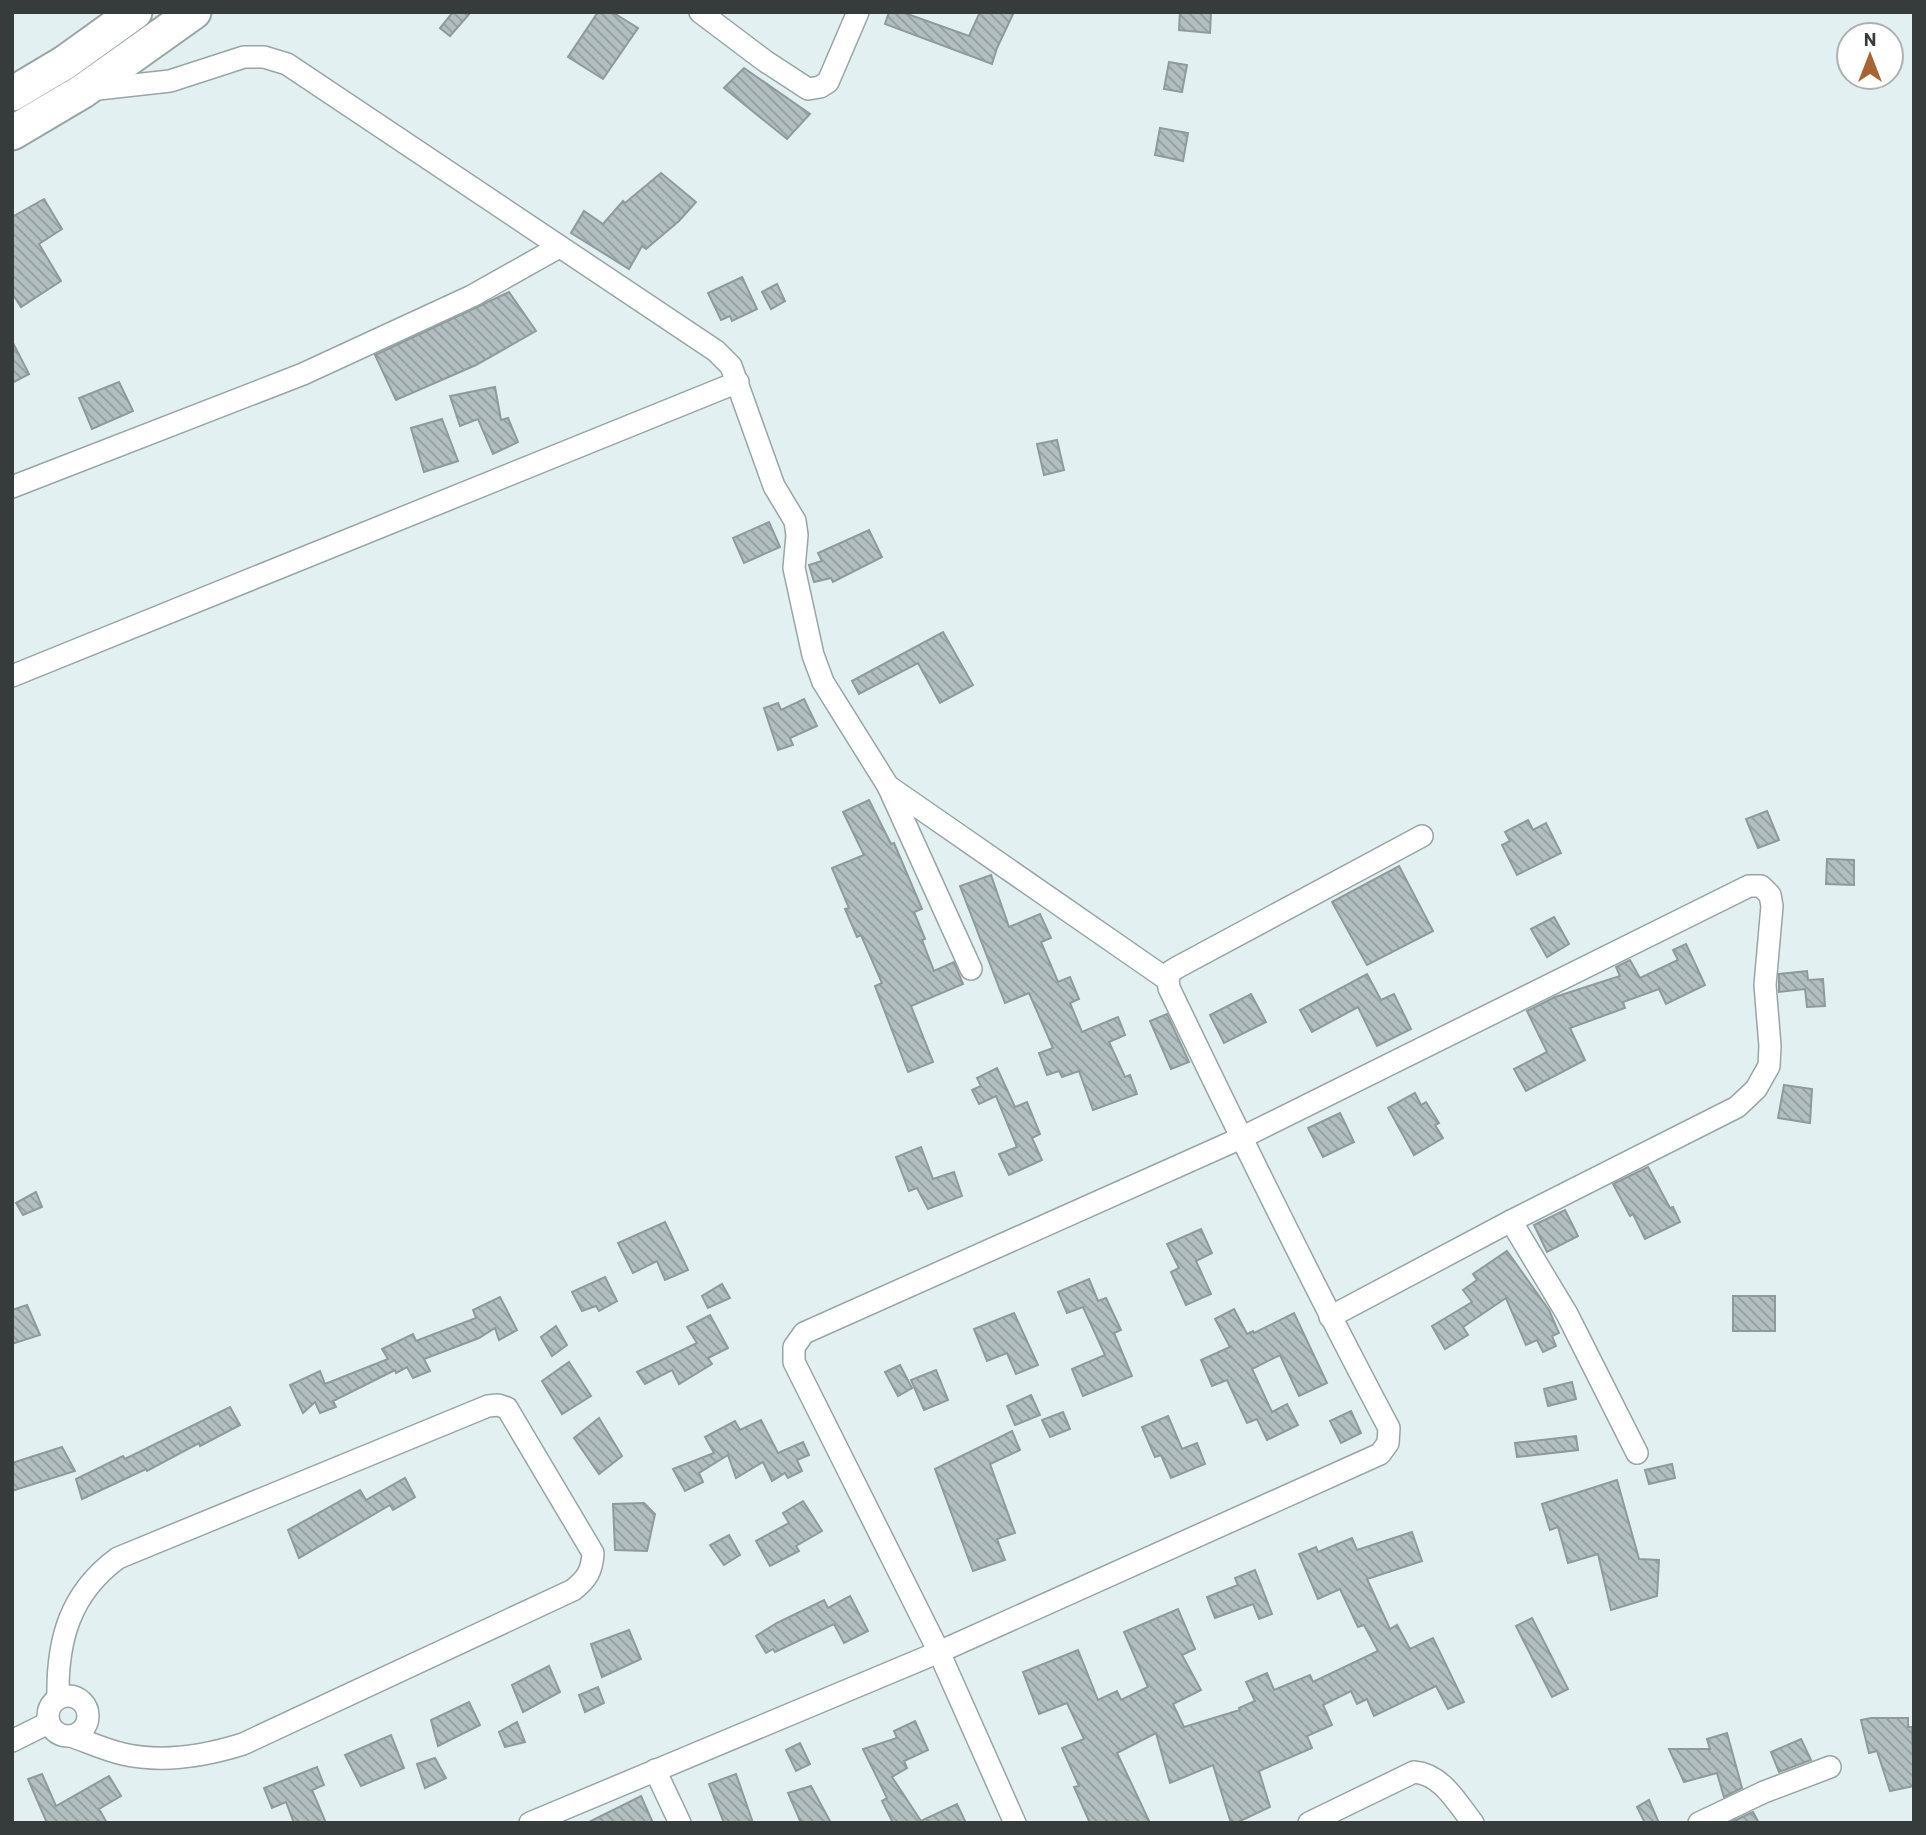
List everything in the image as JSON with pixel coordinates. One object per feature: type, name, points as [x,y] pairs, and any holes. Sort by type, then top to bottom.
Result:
[{"type":"main road","points":[[12,94],[65,63],[135,12]]},
{"type":"main road","points":[[12,133],[83,91],[194,12]]},
{"type":"street","points":[[700,12],[765,61],[808,89],[828,82],[858,12]]},
{"type":"street","points":[[83,91],[170,81],[244,57],[264,57],[287,64],[716,351],[731,366],[774,486],[794,521],[797,535],[794,568],[813,655],[824,682],[888,786],[971,969]]},
{"type":"street","points":[[12,487],[303,374],[472,296],[559,247]]},
{"type":"street","points":[[12,676],[738,382]]},
{"type":"street","points":[[888,786],[1168,979]]},
{"type":"street","points":[[530,1823],[939,1652],[1380,1454],[1388,1443],[1389,1428],[1241,1138],[1169,988],[1168,979],[1170,972],[1178,967],[1422,836]]},
{"type":"street","points":[[1015,1823],[939,1652],[794,1362],[794,1347],[803,1333],[1241,1138],[1749,886],[1761,887],[1770,895],[1772,906],[1765,985],[1769,1066],[1756,1089],[1737,1107],[1511,1221],[1330,1317]]},
{"type":"street","points":[[1511,1221],[1567,1314],[1637,1453]]},
{"type":"street","points":[[58,1698],[57,1664],[62,1638],[85,1589],[99,1572],[118,1558],[488,1406],[507,1408],[593,1553],[592,1566],[586,1580],[573,1590],[243,1744],[214,1753],[168,1758],[124,1755],[57,1733],[48,1723],[49,1708],[58,1698],[73,1696],[85,1704],[88,1710],[87,1724],[71,1737]]},
{"type":"street","points":[[12,1741],[48,1723]]},
{"type":"street","points":[[1699,1823],[1764,1792],[1830,1767]]},
{"type":"street","points":[[655,1770],[680,1823]]},
{"type":"street","points":[[1308,1823],[1414,1772],[1426,1773],[1436,1778],[1473,1823]]},
{"type":"building","points":[[453,12],[471,12],[450,36],[440,28]]},
{"type":"building","points":[[598,12],[612,12],[638,28],[603,79],[568,57]]},
{"type":"building","points":[[889,12],[902,12],[969,36],[980,12],[1014,12],[992,64],[885,24]]},
{"type":"building","points":[[1180,12],[1211,12],[1210,33],[1179,30]]},
{"type":"building","points":[[1169,62],[1187,65],[1182,92],[1164,89]]},
{"type":"building","points":[[744,68],[810,114],[787,139],[724,88]]},
{"type":"building","points":[[1160,128],[1188,133],[1183,161],[1155,155]]},
{"type":"building","points":[[661,173],[696,202],[679,221],[646,249],[642,246],[629,269],[571,233],[584,211],[603,224],[623,201],[625,203]]},
{"type":"building","points":[[44,199],[62,229],[39,244],[61,281],[21,307],[12,293],[12,217]]},
{"type":"building","points":[[742,277],[757,309],[732,321],[730,316],[721,320],[708,293]]},
{"type":"building","points":[[777,284],[785,301],[771,309],[762,292]]},
{"type":"building","points":[[509,292],[536,331],[476,365],[396,400],[375,355]]},
{"type":"building","points":[[12,341],[29,374],[12,383]]},
{"type":"building","points":[[119,382],[133,411],[92,429],[79,398]]},
{"type":"building","points":[[495,387],[501,420],[508,418],[518,442],[493,454],[478,419],[460,426],[450,396]]},
{"type":"building","points":[[442,419],[458,461],[424,472],[411,428]]},
{"type":"building","points":[[1057,440],[1064,470],[1044,475],[1037,444]]},
{"type":"building","points":[[769,522],[780,547],[744,563],[733,538]]},
{"type":"building","points":[[869,530],[882,557],[833,582],[831,578],[814,582],[809,565],[822,561],[818,553]]},
{"type":"building","points":[[943,632],[973,685],[940,703],[918,663],[859,694],[852,681]]},
{"type":"building","points":[[804,699],[817,726],[790,738],[793,745],[778,750],[764,708],[778,703],[781,710]]},
{"type":"building","points":[[869,800],[891,844],[894,843],[922,909],[914,912],[934,971],[954,962],[963,984],[911,1006],[933,1062],[908,1072],[875,986],[882,983],[861,935],[857,937],[845,909],[849,908],[832,868],[864,855],[843,812]]},
{"type":"building","points":[[1767,811],[1779,840],[1758,848],[1746,819]]},
{"type":"building","points":[[1528,820],[1533,830],[1546,823],[1561,853],[1517,875],[1502,845],[1510,841],[1505,832]]},
{"type":"building","points":[[1827,859],[1854,860],[1854,885],[1826,884]]},
{"type":"building","points":[[1399,866],[1433,931],[1367,965],[1332,902]]},
{"type":"building","points":[[991,875],[1009,927],[1040,914],[1051,938],[1041,942],[1058,982],[1070,977],[1079,999],[1070,1003],[1082,1032],[1118,1017],[1125,1035],[1109,1042],[1125,1077],[1130,1075],[1137,1094],[1093,1110],[1079,1071],[1062,1077],[1059,1071],[1047,1075],[1039,1053],[1053,1048],[1029,993],[1005,1003],[960,886]]},
{"type":"building","points":[[1554,917],[1569,944],[1547,957],[1531,929]]},
{"type":"building","points":[[1686,944],[1705,985],[1666,1004],[1659,989],[1623,1002],[1625,1008],[1570,1028],[1585,1060],[1526,1091],[1514,1069],[1547,1052],[1527,1011],[1555,997],[1620,976],[1616,967],[1630,960],[1640,978],[1678,960],[1673,950]]},
{"type":"building","points":[[1807,971],[1808,980],[1823,979],[1825,1006],[1807,1007],[1805,989],[1779,992],[1779,974]]},
{"type":"building","points":[[1367,974],[1381,1000],[1394,994],[1411,1029],[1377,1046],[1358,1007],[1312,1032],[1300,1010]]},
{"type":"building","points":[[1251,994],[1266,1022],[1224,1043],[1210,1015]]},
{"type":"building","points":[[1167,1014],[1189,1062],[1171,1069],[1150,1021]]},
{"type":"building","points":[[997,1068],[1015,1107],[1027,1102],[1040,1134],[1032,1138],[1042,1160],[1009,1175],[999,1154],[1017,1147],[996,1096],[979,1104],[972,1090],[981,1086],[977,1078]]},
{"type":"building","points":[[1784,1085],[1812,1089],[1810,1123],[1778,1118]]},
{"type":"building","points":[[1415,1093],[1421,1105],[1426,1102],[1439,1123],[1435,1125],[1443,1138],[1414,1155],[1388,1108]]},
{"type":"building","points":[[1340,1113],[1354,1142],[1323,1157],[1308,1128]]},
{"type":"building","points":[[921,1147],[933,1179],[954,1172],[962,1196],[928,1209],[917,1188],[909,1191],[896,1157]]},
{"type":"building","points":[[1648,1167],[1680,1222],[1645,1239],[1633,1214],[1630,1216],[1613,1184]]},
{"type":"building","points":[[36,1192],[42,1207],[23,1215],[16,1203]]},
{"type":"building","points":[[1565,1210],[1578,1236],[1547,1252],[1534,1225]]},
{"type":"building","points":[[665,1222],[688,1270],[665,1280],[657,1261],[633,1273],[618,1243]]},
{"type":"building","points":[[1201,1229],[1212,1253],[1196,1261],[1211,1294],[1186,1305],[1171,1272],[1179,1268],[1167,1244]]},
{"type":"building","points":[[1507,1251],[1549,1310],[1559,1333],[1552,1336],[1556,1346],[1543,1352],[1537,1340],[1526,1345],[1506,1298],[1463,1327],[1468,1335],[1445,1349],[1432,1326],[1472,1302],[1463,1290],[1477,1280],[1473,1274]]},
{"type":"building","points":[[605,1277],[617,1301],[599,1311],[596,1306],[582,1311],[572,1292]]},
{"type":"building","points":[[1089,1279],[1098,1301],[1106,1298],[1121,1330],[1114,1333],[1132,1376],[1083,1396],[1072,1369],[1105,1355],[1083,1307],[1067,1313],[1058,1292]]},
{"type":"building","points":[[722,1284],[730,1298],[708,1308],[702,1296]]},
{"type":"building","points":[[1733,1296],[1775,1296],[1775,1331],[1733,1331]]},
{"type":"building","points":[[500,1297],[517,1330],[499,1340],[495,1328],[479,1338],[424,1359],[430,1371],[413,1378],[407,1367],[396,1373],[395,1370],[333,1401],[336,1407],[320,1413],[315,1402],[303,1413],[290,1385],[320,1371],[325,1384],[388,1359],[382,1349],[413,1334],[416,1341],[476,1318],[473,1310]]},
{"type":"building","points":[[27,1305],[40,1335],[12,1344],[12,1310]]},
{"type":"building","points":[[1234,1309],[1247,1334],[1294,1313],[1327,1383],[1299,1396],[1280,1355],[1252,1369],[1272,1412],[1287,1404],[1298,1425],[1267,1440],[1257,1419],[1247,1423],[1227,1380],[1212,1386],[1201,1360],[1230,1347],[1215,1319]]},
{"type":"building","points":[[1014,1313],[1038,1365],[1016,1374],[1007,1353],[987,1361],[974,1329]]},
{"type":"building","points":[[710,1315],[728,1348],[708,1358],[712,1364],[679,1384],[672,1370],[645,1384],[637,1372],[697,1343],[687,1327]]},
{"type":"building","points":[[556,1326],[567,1345],[552,1356],[541,1337]]},
{"type":"building","points":[[569,1362],[591,1396],[562,1414],[542,1381]]},
{"type":"building","points":[[900,1365],[912,1388],[898,1396],[885,1372]]},
{"type":"building","points":[[936,1370],[948,1400],[924,1410],[911,1380]]},
{"type":"building","points":[[1572,1382],[1576,1399],[1548,1406],[1544,1389]]},
{"type":"building","points":[[1031,1395],[1040,1415],[1015,1425],[1007,1406]]},
{"type":"building","points":[[230,1407],[240,1425],[147,1471],[146,1469],[82,1499],[76,1479],[123,1456],[125,1459]]},
{"type":"building","points":[[1351,1411],[1361,1433],[1341,1443],[1330,1421]]},
{"type":"building","points":[[1063,1412],[1070,1429],[1050,1437],[1042,1420]]},
{"type":"building","points":[[1168,1416],[1182,1449],[1197,1443],[1205,1464],[1171,1478],[1161,1455],[1155,1457],[1142,1427]]},
{"type":"building","points":[[599,1418],[622,1456],[599,1474],[574,1438]]},
{"type":"building","points":[[761,1420],[778,1453],[803,1442],[809,1455],[797,1460],[802,1471],[788,1478],[785,1473],[772,1481],[763,1462],[736,1478],[728,1455],[699,1473],[703,1482],[685,1491],[673,1469],[714,1453],[705,1437],[735,1421],[740,1430]]},
{"type":"building","points":[[1012,1431],[1020,1450],[990,1464],[1015,1533],[997,1539],[1005,1560],[973,1571],[935,1469]]},
{"type":"building","points":[[1576,1436],[1578,1450],[1517,1457],[1515,1443]]},
{"type":"building","points":[[62,1447],[75,1471],[12,1491],[12,1463]]},
{"type":"building","points":[[1672,1464],[1675,1478],[1649,1484],[1645,1470]]},
{"type":"building","points":[[405,1478],[415,1497],[393,1510],[390,1505],[299,1558],[288,1530],[360,1490],[366,1500]]},
{"type":"building","points":[[1617,1480],[1639,1559],[1659,1560],[1657,1596],[1611,1610],[1598,1554],[1568,1563],[1558,1527],[1550,1530],[1542,1504]]},
{"type":"building","points":[[803,1501],[822,1531],[796,1546],[799,1551],[770,1566],[756,1541],[789,1523],[783,1513]]},
{"type":"building","points":[[644,1503],[655,1514],[647,1551],[615,1550],[613,1504]]},
{"type":"building","points":[[1412,1532],[1422,1561],[1367,1579],[1390,1629],[1397,1625],[1410,1649],[1433,1638],[1464,1702],[1448,1709],[1436,1686],[1374,1716],[1367,1699],[1357,1704],[1351,1691],[1323,1705],[1332,1725],[1307,1736],[1312,1748],[1259,1771],[1270,1807],[1236,1823],[1231,1823],[1213,1765],[1170,1783],[1156,1733],[1117,1753],[1150,1823],[1090,1823],[1074,1787],[1079,1786],[1062,1748],[1084,1739],[1067,1703],[1039,1714],[1023,1672],[1078,1650],[1098,1700],[1117,1691],[1121,1700],[1148,1687],[1124,1632],[1178,1609],[1195,1649],[1182,1655],[1201,1690],[1173,1704],[1184,1727],[1240,1710],[1239,1708],[1255,1701],[1246,1682],[1267,1673],[1274,1690],[1310,1675],[1313,1682],[1378,1651],[1364,1625],[1358,1627],[1340,1589],[1318,1599],[1299,1554],[1316,1547],[1318,1552],[1352,1538],[1357,1550]]},
{"type":"building","points":[[729,1535],[740,1555],[724,1565],[710,1545]]},
{"type":"building","points":[[1255,1570],[1272,1614],[1259,1619],[1253,1604],[1215,1618],[1207,1597],[1238,1585],[1235,1578]]},
{"type":"building","points":[[850,1596],[868,1631],[844,1643],[834,1624],[775,1652],[773,1649],[766,1653],[756,1636],[824,1600],[828,1608]]},
{"type":"building","points":[[1532,1618],[1568,1689],[1552,1697],[1516,1626]]},
{"type":"building","points":[[629,1630],[641,1659],[602,1677],[591,1644]]},
{"type":"building","points":[[549,1666],[560,1692],[523,1712],[512,1685]]},
{"type":"building","points":[[598,1687],[604,1703],[585,1712],[579,1695]]},
{"type":"building","points":[[469,1702],[480,1725],[438,1746],[431,1720]]},
{"type":"building","points":[[1908,1718],[1908,1727],[1912,1727],[1914,1786],[1890,1791],[1877,1751],[1869,1753],[1861,1720]]},
{"type":"building","points":[[915,1721],[928,1750],[904,1761],[907,1768],[892,1777],[921,1821],[957,1804],[966,1823],[893,1823],[882,1801],[887,1798],[863,1749],[897,1738],[894,1731]]},
{"type":"building","points":[[517,1722],[525,1742],[505,1747],[499,1732]]},
{"type":"building","points":[[1727,1733],[1742,1788],[1724,1797],[1717,1773],[1684,1782],[1669,1749],[1710,1749],[1707,1739]]},
{"type":"building","points":[[391,1735],[404,1768],[361,1786],[345,1755]]},
{"type":"building","points":[[1801,1739],[1811,1760],[1779,1772],[1771,1752]]},
{"type":"building","points":[[800,1743],[810,1764],[796,1771],[786,1750]]},
{"type":"building","points":[[435,1758],[446,1778],[425,1788],[417,1764]]},
{"type":"building","points":[[317,1767],[324,1785],[312,1790],[326,1823],[294,1823],[286,1802],[272,1808],[264,1788]]},
{"type":"building","points":[[42,1774],[56,1806],[109,1776],[121,1796],[99,1809],[107,1823],[47,1823],[28,1779]]},
{"type":"building","points":[[736,1774],[753,1823],[724,1823],[709,1784]]},
{"type":"building","points":[[811,1786],[831,1823],[801,1823],[788,1793]]},
{"type":"building","points":[[641,1796],[653,1823],[587,1823]]},
{"type":"building","points":[[1649,1800],[1659,1823],[1645,1823],[1637,1807]]},
{"type":"building","points":[[1753,1812],[1759,1823],[1731,1823],[1731,1822]]}]
